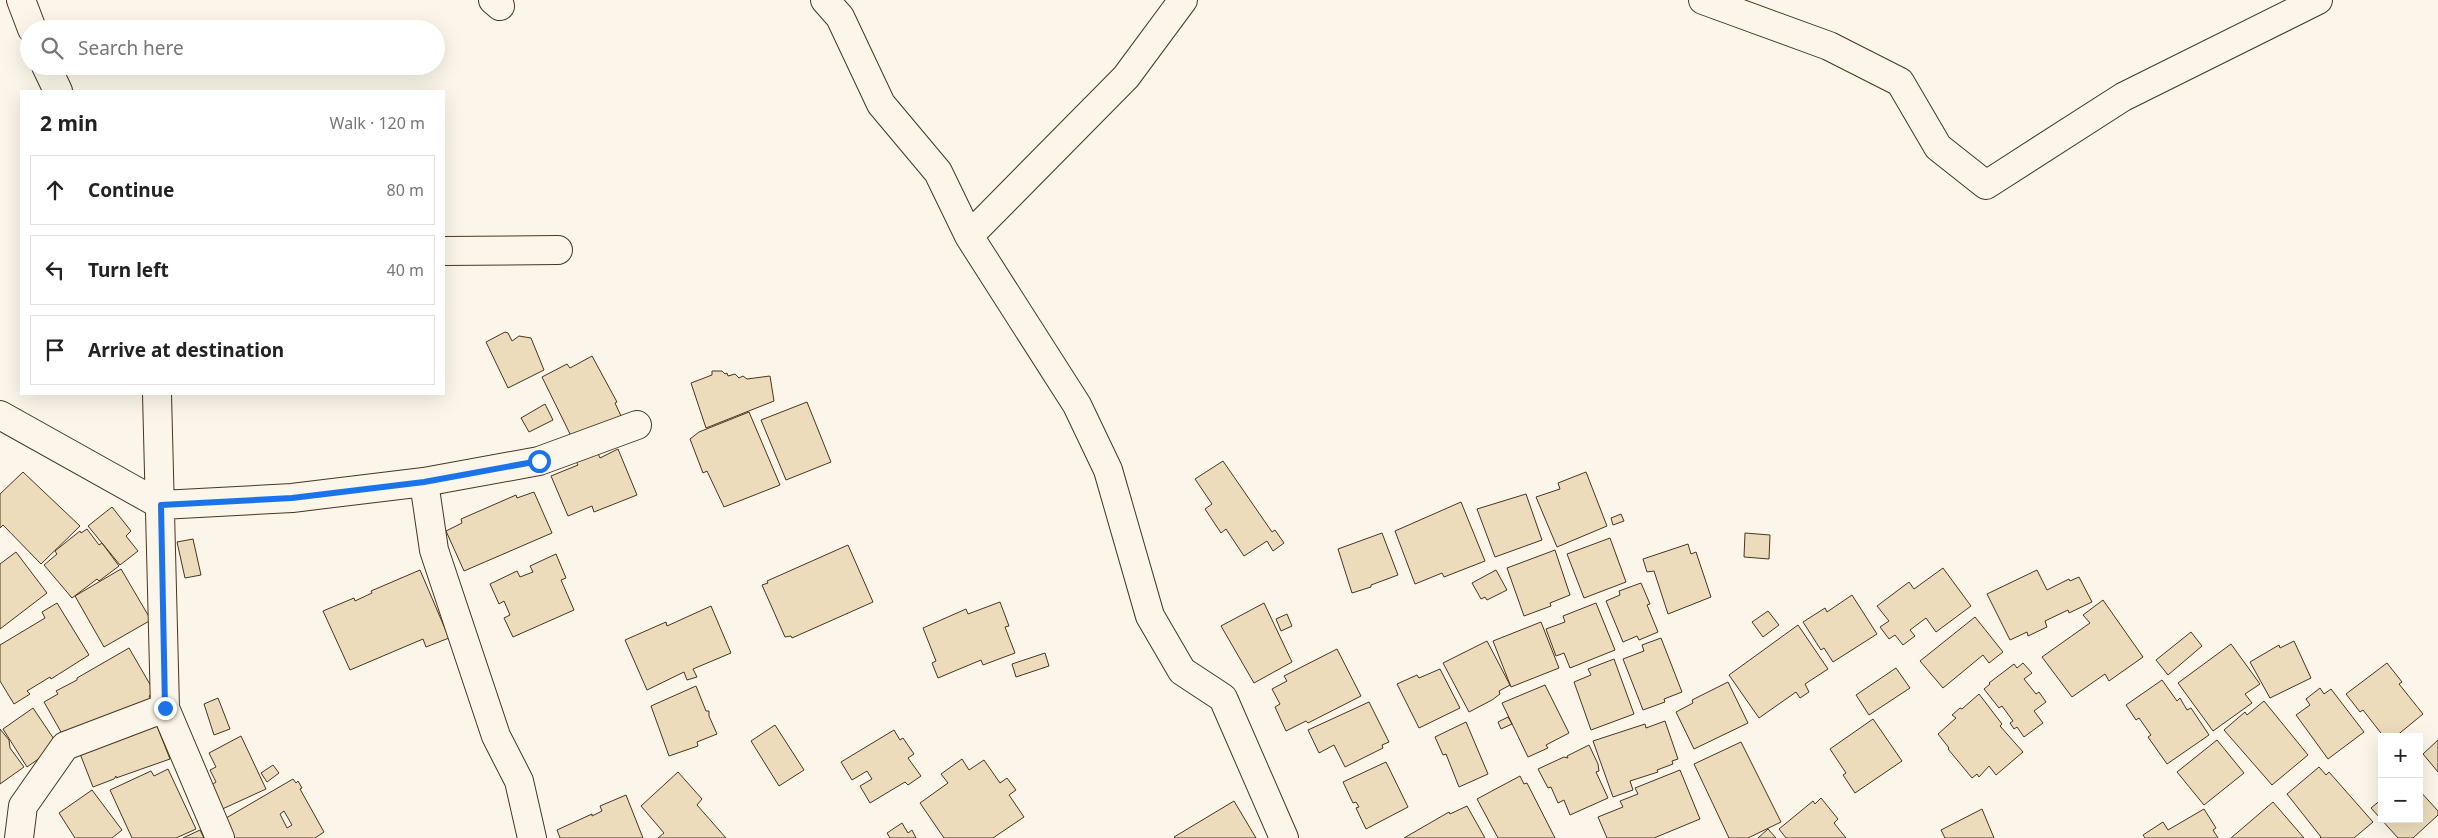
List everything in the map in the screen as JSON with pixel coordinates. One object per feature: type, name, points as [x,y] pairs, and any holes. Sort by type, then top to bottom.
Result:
[{"type":"street","points":[[21,0],[29,20]]},
{"type":"street","points":[[825,0],[840,17],[881,104],[938,172],[969,236],[1077,405],[1108,470],[1150,616],[1182,671],[1223,698],[1284,838]]},
{"type":"street","points":[[969,236],[1126,76],[1183,0]]},
{"type":"street","points":[[1703,0],[1829,46],[1900,82],[1938,147],[1986,186],[2122,97],[2318,0]]},
{"type":"street","points":[[50,75],[58,90]]},
{"type":"street","points":[[445,251],[558,250]]},
{"type":"street","points":[[157,395],[165,708],[220,838]]},
{"type":"street","points":[[0,416],[161,505],[292,498],[424,482],[539,461],[637,425]]},
{"type":"street","points":[[424,482],[434,550],[496,736],[519,781],[532,838]]},
{"type":"street","points":[[19,838],[23,806],[65,746],[165,708]]},
{"type":"building","points":[[505,332],[508,333],[512,341],[519,336],[531,338],[544,370],[508,388],[486,342]]},
{"type":"building","points":[[592,356],[617,402],[615,403],[621,416],[574,442],[542,377],[567,364],[570,368]]},
{"type":"building","points":[[712,371],[722,371],[725,374],[727,373],[728,376],[735,374],[739,378],[743,376],[747,379],[770,376],[774,401],[706,428],[691,383],[712,375]]},
{"type":"building","points":[[807,402],[831,462],[786,480],[761,420]]},
{"type":"building","points":[[545,404],[553,420],[529,432],[521,418]]},
{"type":"building","points":[[749,412],[780,485],[724,507],[707,471],[703,473],[690,439],[699,432]]},
{"type":"building","points":[[618,449],[637,495],[594,512],[592,506],[568,516],[551,476],[578,465],[575,460],[597,451],[600,458]]},
{"type":"building","points":[[1223,461],[1272,532],[1275,530],[1284,543],[1273,551],[1267,541],[1244,556],[1226,529],[1221,533],[1205,509],[1212,504],[1195,479]]},
{"type":"building","points":[[23,472],[80,526],[41,564],[3,525],[0,528],[0,494]]},
{"type":"building","points":[[1586,472],[1607,526],[1557,547],[1536,497],[1560,489],[1558,483]]},
{"type":"building","points":[[534,492],[552,533],[464,571],[446,531],[462,523],[461,519],[516,495],[517,498]]},
{"type":"building","points":[[1526,494],[1542,540],[1495,557],[1477,509]]},
{"type":"building","points":[[1461,502],[1485,561],[1444,577],[1442,573],[1415,584],[1395,531]]},
{"type":"building","points":[[112,507],[131,531],[126,536],[138,551],[120,565],[88,526]]},
{"type":"building","points":[[1621,514],[1624,521],[1613,525],[1611,518]]},
{"type":"building","points":[[87,529],[99,545],[102,543],[119,566],[99,581],[97,579],[72,598],[44,565],[57,554],[55,551],[80,531],[81,533]]},
{"type":"building","points":[[1382,533],[1398,575],[1352,593],[1338,549]]},
{"type":"building","points":[[1745,533],[1770,535],[1769,559],[1744,557]]},
{"type":"building","points":[[1610,538],[1626,582],[1584,598],[1567,554]]},
{"type":"building","points":[[193,539],[201,575],[185,578],[177,542]]},
{"type":"building","points":[[1688,544],[1691,554],[1696,552],[1711,597],[1668,614],[1654,571],[1647,572],[1643,559]]},
{"type":"building","points":[[848,545],[873,602],[792,638],[791,636],[785,637],[762,585],[768,583],[767,581]]},
{"type":"building","points":[[1555,550],[1570,595],[1550,603],[1551,606],[1524,616],[1507,568]]},
{"type":"building","points":[[16,552],[47,593],[0,629],[0,564]]},
{"type":"building","points":[[556,554],[566,578],[561,580],[574,610],[513,637],[504,618],[510,615],[504,601],[499,604],[490,584],[517,571],[520,577],[533,572],[530,566]]},
{"type":"building","points":[[1943,568],[1971,606],[1936,632],[1926,618],[1910,630],[1915,636],[1903,645],[1895,635],[1889,639],[1880,627],[1889,621],[1877,606],[1909,582],[1914,589]]},
{"type":"building","points":[[121,569],[151,620],[104,647],[75,596]]},
{"type":"building","points":[[420,570],[449,638],[426,647],[423,639],[350,670],[323,611],[354,598],[355,601],[372,593],[371,591]]},
{"type":"building","points":[[1496,570],[1507,590],[1487,600],[1485,597],[1481,599],[1472,583]]},
{"type":"building","points":[[2037,570],[2047,590],[2069,579],[2070,581],[2079,577],[2092,602],[2069,613],[2068,610],[2045,621],[2047,627],[2028,636],[2027,632],[2010,640],[1987,594]]},
{"type":"building","points":[[1641,583],[1650,604],[1647,605],[1658,632],[1639,640],[1637,636],[1623,642],[1606,601],[1620,595],[1619,591]]},
{"type":"building","points":[[1852,595],[1877,634],[1833,662],[1824,648],[1821,650],[1803,622],[1825,608],[1827,612]]},
{"type":"building","points":[[2103,600],[2143,657],[2109,681],[2105,674],[2072,697],[2042,657],[2090,623],[2083,615]]},
{"type":"building","points":[[1000,602],[1009,626],[1005,627],[1015,653],[983,665],[981,660],[938,678],[932,663],[936,661],[923,628],[966,609],[968,614]]},
{"type":"building","points":[[57,603],[89,655],[51,679],[50,677],[27,691],[30,694],[14,704],[0,681],[0,645],[45,618],[42,612]]},
{"type":"building","points":[[1264,603],[1292,662],[1254,683],[1221,626]]},
{"type":"building","points":[[1596,603],[1615,650],[1570,668],[1564,653],[1556,656],[1546,629],[1565,622],[1563,616]]},
{"type":"building","points":[[711,606],[731,653],[693,669],[697,677],[687,680],[684,672],[647,690],[625,640],[666,622],[667,626]]},
{"type":"building","points":[[1768,611],[1779,625],[1763,637],[1752,622]]},
{"type":"building","points":[[1287,614],[1292,626],[1281,631],[1276,619]]},
{"type":"building","points":[[1975,617],[2003,652],[1989,663],[1983,655],[1943,688],[1920,661]]},
{"type":"building","points":[[1541,622],[1559,668],[1511,687],[1493,641]]},
{"type":"building","points":[[1798,625],[1828,669],[1805,684],[1809,692],[1800,698],[1796,692],[1759,718],[1729,675]]},
{"type":"building","points":[[2191,632],[2202,646],[2168,675],[2156,660]]},
{"type":"building","points":[[1661,638],[1682,692],[1664,699],[1665,702],[1643,710],[1623,659],[1644,651],[1642,645]]},
{"type":"building","points":[[1487,641],[1510,685],[1499,691],[1500,694],[1492,700],[1469,712],[1443,663]]},
{"type":"building","points":[[2294,641],[2311,678],[2270,698],[2250,662],[2279,645],[2280,648]]},
{"type":"building","points":[[2231,644],[2260,684],[2245,694],[2252,703],[2213,731],[2178,683]]},
{"type":"building","points":[[129,648],[155,693],[149,696],[154,704],[65,739],[44,702],[58,694],[56,691]]},
{"type":"building","points":[[1337,649],[1361,696],[1308,723],[1306,721],[1286,731],[1275,707],[1280,704],[1272,689],[1287,681],[1284,676]]},
{"type":"building","points":[[1045,653],[1049,666],[1016,677],[1012,664]]},
{"type":"building","points":[[1614,659],[1634,714],[1591,730],[1574,682],[1591,675],[1588,669]]},
{"type":"building","points":[[2023,663],[2032,673],[2024,679],[2036,694],[2039,692],[2046,702],[2034,711],[2043,723],[2024,737],[2017,727],[2014,729],[2010,723],[2013,721],[2002,706],[1999,708],[1984,689],[2014,664],[2017,668]]},
{"type":"building","points":[[2387,663],[2402,682],[2399,684],[2423,714],[2400,733],[2381,733],[2363,710],[2360,712],[2346,694]]},
{"type":"building","points":[[1896,668],[1910,688],[1869,715],[1856,695]]},
{"type":"building","points":[[1440,669],[1460,708],[1419,728],[1397,684],[1417,675],[1419,678]]},
{"type":"building","points":[[2162,680],[2177,701],[2180,698],[2187,710],[2191,708],[2209,735],[2167,764],[2148,737],[2151,735],[2139,718],[2136,720],[2126,705]]},
{"type":"building","points":[[1728,682],[1748,723],[1694,749],[1676,712],[1693,703],[1692,700]]},
{"type":"building","points":[[1545,685],[1569,733],[1546,745],[1548,748],[1528,757],[1502,703]]},
{"type":"building","points":[[696,686],[706,711],[709,711],[709,716],[717,734],[697,742],[698,746],[669,756],[651,706]]},
{"type":"building","points":[[2320,688],[2324,694],[2331,689],[2364,732],[2328,759],[2296,715],[2310,705],[2306,699]]},
{"type":"building","points":[[1979,694],[2002,724],[2000,726],[2023,752],[1996,775],[1989,766],[1979,777],[1977,774],[1972,778],[1938,734],[1956,718],[1952,715]]},
{"type":"building","points":[[218,698],[230,729],[214,735],[204,704]]},
{"type":"building","points":[[2264,701],[2308,755],[2272,785],[2224,730],[2245,712],[2247,715]]},
{"type":"building","points":[[1369,702],[1389,742],[1382,745],[1383,748],[1345,767],[1334,745],[1319,753],[1308,730]]},
{"type":"building","points":[[33,708],[58,745],[27,767],[3,729]]},
{"type":"building","points":[[153,716],[170,759],[116,778],[116,776],[114,779],[93,787],[77,746]]},
{"type":"building","points":[[1508,717],[1512,724],[1501,729],[1498,722]]},
{"type":"building","points":[[1873,719],[1902,761],[1855,793],[1843,775],[1846,773],[1830,749]]},
{"type":"building","points":[[1665,721],[1678,759],[1672,761],[1673,764],[1657,770],[1658,772],[1630,781],[1633,790],[1613,797],[1593,741],[1645,724],[1646,728]]},
{"type":"building","points":[[1466,722],[1488,774],[1459,787],[1446,754],[1443,755],[1435,737]]},
{"type":"building","points":[[775,725],[804,770],[779,786],[751,741]]},
{"type":"building","points":[[0,729],[9,740],[10,748],[24,767],[0,784]]},
{"type":"building","points":[[894,730],[900,740],[903,738],[914,754],[908,758],[921,776],[908,785],[905,782],[870,803],[860,786],[872,779],[867,771],[852,780],[841,762]]},
{"type":"building","points":[[241,736],[266,789],[218,811],[207,788],[216,782],[210,770],[216,767],[209,753]]},
{"type":"building","points":[[2217,740],[2244,773],[2204,805],[2177,772]]},
{"type":"building","points":[[2438,740],[2438,772],[2423,754]]},
{"type":"building","points":[[1741,742],[1781,822],[1748,838],[1729,838],[1694,764]]},
{"type":"building","points":[[1589,745],[1598,764],[1599,771],[1596,772],[1608,798],[1570,815],[1564,800],[1558,803],[1551,787],[1548,788],[1538,769],[1564,757],[1568,758],[1567,756]]},
{"type":"building","points":[[962,759],[969,770],[984,760],[1000,783],[1007,778],[1016,790],[1009,795],[1024,817],[993,838],[944,838],[920,803],[948,783],[941,774]]},
{"type":"building","points":[[1386,762],[1408,807],[1366,829],[1356,808],[1359,807],[1356,802],[1353,803],[1343,782]]},
{"type":"building","points":[[273,765],[279,773],[267,782],[261,773]]},
{"type":"building","points":[[2319,767],[2326,775],[2329,772],[2373,822],[2354,838],[2320,838],[2287,794]]},
{"type":"building","points":[[168,769],[196,829],[176,838],[132,838],[110,790],[151,771],[154,776]]},
{"type":"building","points":[[1680,770],[1700,819],[1654,838],[1607,838],[1598,817],[1623,807],[1620,801],[1638,794],[1635,788]]},
{"type":"building","points":[[678,772],[702,799],[697,805],[726,838],[658,838],[664,833],[641,806]]},
{"type":"building","points":[[1520,776],[1524,784],[1527,783],[1555,838],[1498,838],[1477,799]]},
{"type":"building","points":[[293,779],[296,783],[298,781],[302,788],[300,789],[324,832],[315,838],[230,838],[221,821]],"holes":[[[284,811],[292,825],[287,828],[280,814]]]},
{"type":"building","points":[[92,790],[122,830],[112,838],[75,838],[59,813]]},
{"type":"building","points":[[2423,794],[2438,811],[2438,815],[2413,838],[2398,838],[2384,823],[2423,823]]},
{"type":"building","points":[[626,795],[643,838],[560,838],[557,830],[602,811],[600,806]]},
{"type":"building","points":[[1821,798],[1838,819],[1834,823],[1846,838],[1786,838],[1779,829],[1813,801],[1815,804]]},
{"type":"building","points":[[1234,801],[1256,838],[1174,837]]},
{"type":"building","points":[[2273,802],[2304,838],[2231,838]]},
{"type":"building","points":[[2378,802],[2378,816],[2371,808]]},
{"type":"building","points":[[1467,806],[1485,838],[1404,838],[1449,812],[1450,814]]},
{"type":"building","points":[[1982,809],[1994,838],[1945,838],[1941,830]]},
{"type":"building","points":[[2204,809],[2216,828],[2213,830],[2218,838],[2145,838],[2143,835],[2163,822],[2168,830]]},
{"type":"building","points":[[902,823],[908,833],[912,830],[916,838],[890,838],[887,833]]},
{"type":"building","points":[[1768,829],[1776,838],[1758,838]]},
{"type":"building","points":[[200,830],[204,838],[183,838]]},
{"type":"route","points":[[165,708],[161,505],[292,498],[424,482],[539,461]]}]
